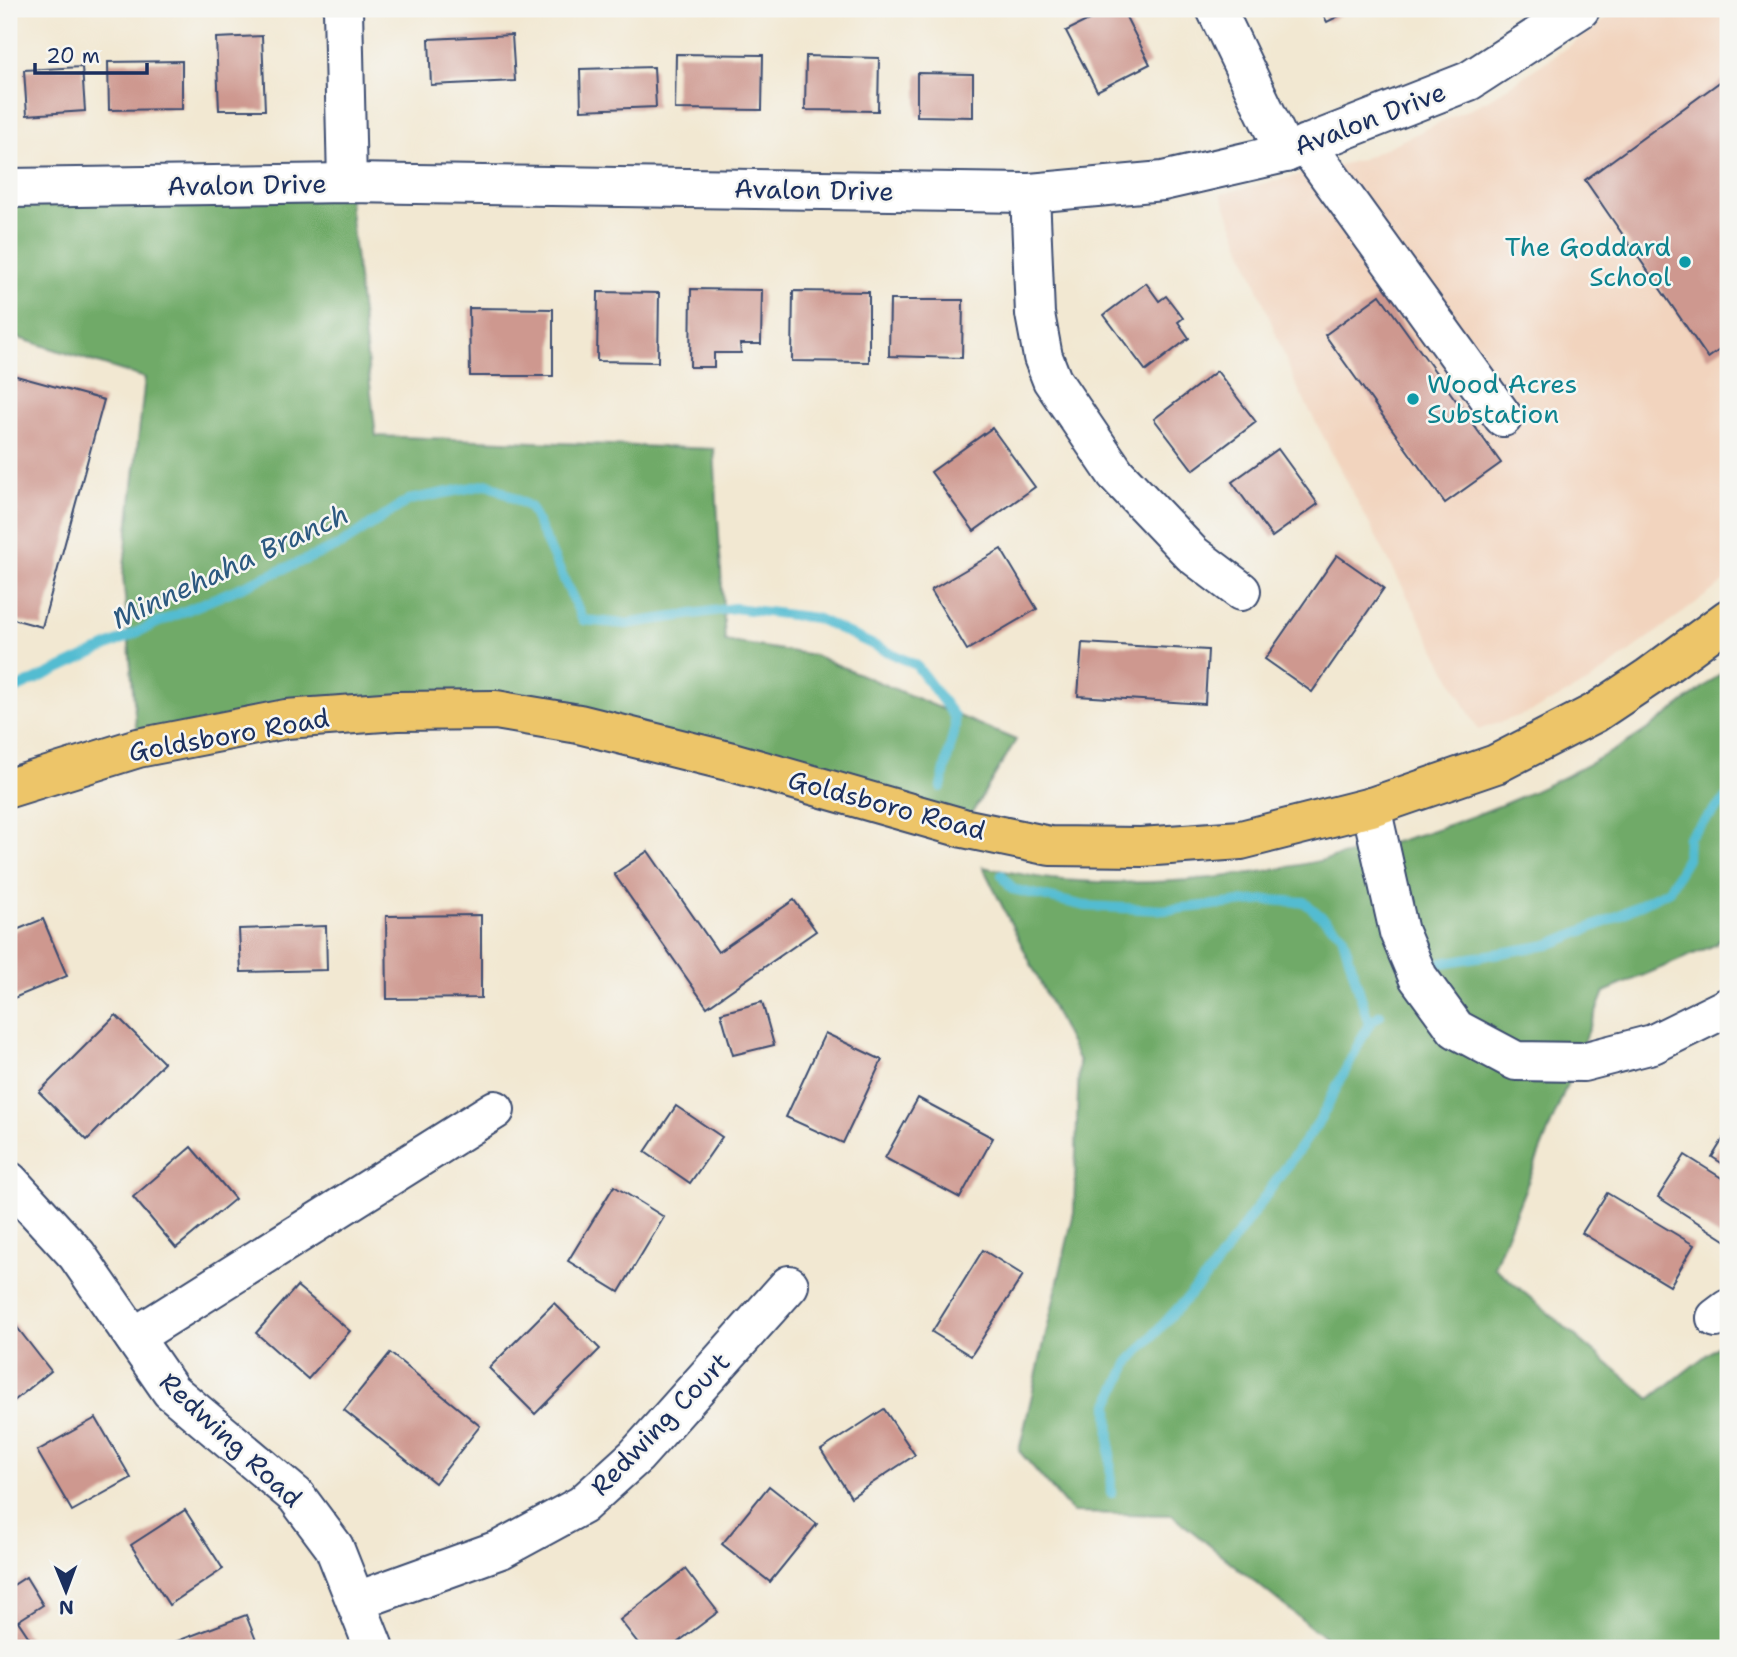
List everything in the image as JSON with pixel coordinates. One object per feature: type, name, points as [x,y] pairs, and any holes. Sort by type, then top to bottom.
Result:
[{"type":"main road","name":"Goldsboro Road","points":[[9,788],[138,748],[286,719],[397,711],[496,710],[579,724],[624,735],[732,762],[963,828],[1050,846],[1142,846],[1241,840],[1371,807],[1496,764],[1595,713],[1728,619]]},
{"type":"street","points":[[343,9],[347,183]]},
{"type":"street","points":[[1216,9],[1296,148],[1503,417]]},
{"type":"street","name":"Avalon Drive","points":[[9,188],[347,183],[1030,193],[1163,181],[1296,148],[1469,81],[1580,9]]},
{"type":"street","points":[[1030,193],[1035,314],[1044,358],[1052,380],[1116,474],[1192,554],[1241,591]]},
{"type":"street","points":[[1371,807],[1399,932],[1418,977],[1456,1029],[1516,1061],[1583,1062],[1653,1044],[1728,1007]]},
{"type":"street","points":[[134,1337],[495,1110]]},
{"type":"street","name":"Redwing Road","points":[[9,1181],[77,1255],[171,1391],[296,1496],[334,1548],[374,1648]]},
{"type":"street","name":"Redwing Court","points":[[357,1601],[501,1549],[582,1505],[636,1456],[789,1285]]},
{"type":"shaded area","points":[[1618,9],[1728,9],[1728,579],[1589,682],[1533,711],[1478,730],[1295,383],[1221,194],[1360,160],[1488,100],[1587,34]]},
{"type":"green space","points":[[347,183],[376,436],[714,449],[725,641],[814,655],[1016,740],[963,828],[496,710],[138,748],[123,575],[145,378],[9,335],[9,188]]},
{"type":"green space","points":[[1728,668],[1728,931],[1715,945],[1604,992],[1494,1267],[1650,1399],[1728,1338],[1728,1648],[1343,1648],[1312,1628],[1172,1515],[1073,1513],[1019,1451],[1074,1212],[1079,1061],[983,867],[1051,879],[1123,882],[1197,879],[1271,870],[1346,855],[1419,835],[1558,780],[1635,737]]},
{"type":"building","points":[[1111,9],[1122,9],[1150,64],[1097,91],[1066,31]]},
{"type":"building","points":[[1320,9],[1353,9],[1327,22]]},
{"type":"building","points":[[512,35],[515,81],[431,85],[429,39]]},
{"type":"building","points":[[262,36],[265,110],[219,110],[216,38]]},
{"type":"building","points":[[676,54],[763,55],[762,110],[675,109]]},
{"type":"building","points":[[806,56],[879,58],[878,111],[805,110]]},
{"type":"building","points":[[182,61],[182,109],[109,110],[108,62]]},
{"type":"building","points":[[82,67],[85,111],[27,115],[24,70]]},
{"type":"building","points":[[654,67],[656,107],[581,110],[580,69]]},
{"type":"building","points":[[917,73],[973,74],[973,117],[917,116]]},
{"type":"building","name":"The Goddard School","points":[[1728,76],[1728,344],[1708,358],[1585,180]]},
{"type":"building","points":[[1146,283],[1159,301],[1166,296],[1183,318],[1178,322],[1189,338],[1146,371],[1104,315]]},
{"type":"building","points":[[691,289],[762,290],[761,344],[740,344],[741,353],[714,353],[714,367],[690,367]]},
{"type":"building","points":[[793,291],[869,292],[869,362],[792,361]]},
{"type":"building","points":[[598,292],[659,293],[658,362],[597,361]]},
{"type":"building","name":"Wood Acres Substation","points":[[1380,295],[1501,463],[1445,503],[1325,335]]},
{"type":"building","points":[[890,300],[963,300],[962,358],[889,356]]},
{"type":"building","points":[[469,308],[553,309],[553,376],[470,376]]},
{"type":"building","points":[[1217,371],[1256,422],[1193,470],[1154,419]]},
{"type":"building","points":[[9,374],[104,400],[42,627],[9,618]]},
{"type":"building","points":[[992,428],[1035,487],[974,531],[931,472]]},
{"type":"building","points":[[1278,449],[1318,504],[1272,537],[1232,482]]},
{"type":"building","points":[[1001,549],[1037,609],[967,650],[931,590]]},
{"type":"building","points":[[1337,555],[1384,588],[1312,692],[1265,659]]},
{"type":"building","points":[[1082,643],[1208,650],[1205,704],[1078,696]]},
{"type":"building","points":[[648,851],[718,952],[794,900],[816,931],[707,1007],[614,874]]},
{"type":"building","points":[[481,915],[481,998],[387,999],[386,916]]},
{"type":"building","points":[[43,919],[67,976],[9,1000],[9,933]]},
{"type":"building","points":[[326,926],[327,970],[241,972],[239,929]]},
{"type":"building","points":[[762,1002],[774,1045],[733,1055],[721,1013]]},
{"type":"building","points":[[116,1015],[164,1063],[87,1140],[39,1092]]},
{"type":"building","points":[[825,1033],[882,1060],[843,1143],[786,1117]]},
{"type":"building","points":[[918,1098],[993,1138],[960,1198],[885,1158]]},
{"type":"building","points":[[676,1106],[722,1137],[690,1183],[645,1152]]},
{"type":"building","points":[[1728,1131],[1728,1167],[1712,1157]]},
{"type":"building","points":[[191,1147],[235,1199],[176,1248],[133,1197]]},
{"type":"building","points":[[1685,1155],[1728,1182],[1728,1242],[1658,1197]]},
{"type":"building","points":[[614,1186],[664,1217],[619,1292],[568,1261]]},
{"type":"building","points":[[1607,1193],[1694,1245],[1670,1286],[1582,1233]]},
{"type":"building","points":[[983,1250],[1023,1275],[971,1356],[932,1332]]},
{"type":"building","points":[[297,1286],[350,1331],[308,1379],[256,1333]]},
{"type":"building","points":[[554,1303],[600,1349],[535,1414],[489,1368]]},
{"type":"building","points":[[9,1317],[51,1371],[9,1405]]},
{"type":"building","points":[[390,1353],[480,1426],[435,1483],[344,1410]]},
{"type":"building","points":[[884,1409],[915,1455],[851,1497],[821,1450]]},
{"type":"building","points":[[96,1418],[131,1478],[72,1511],[37,1451]]},
{"type":"building","points":[[769,1486],[817,1524],[770,1582],[722,1544]]},
{"type":"building","points":[[185,1510],[223,1569],[169,1605],[131,1545]]},
{"type":"building","points":[[685,1569],[718,1612],[678,1642],[684,1648],[642,1648],[620,1620]]},
{"type":"building","points":[[26,1577],[43,1605],[18,1621],[36,1648],[9,1648],[9,1588]]},
{"type":"building","points":[[246,1615],[259,1648],[159,1648]]},
{"type":"waterway","name":"Minnehaha Branch","points":[[9,692],[157,623],[340,545],[409,500],[489,484],[530,507],[583,620],[626,624],[734,608],[816,618],[916,665],[954,716],[955,726],[941,787]]},
{"type":"waterway","name":"Minnehaha Branch","points":[[1441,963],[1548,945],[1612,919],[1669,890],[1687,858],[1688,837],[1728,797]]},
{"type":"waterway","name":"Minnehaha Branch","points":[[1002,875],[1012,889],[1085,906],[1163,910],[1266,900],[1304,902],[1342,934],[1369,1024],[1380,1015]]},
{"type":"waterway","points":[[1111,1493],[1109,1404],[1129,1362],[1210,1273],[1320,1120],[1369,1024]]},
{"type":"place","name":"The Goddard School","points":[[1685,262]]},
{"type":"place","name":"Wood Acres Substation","points":[[1413,399]]}]
